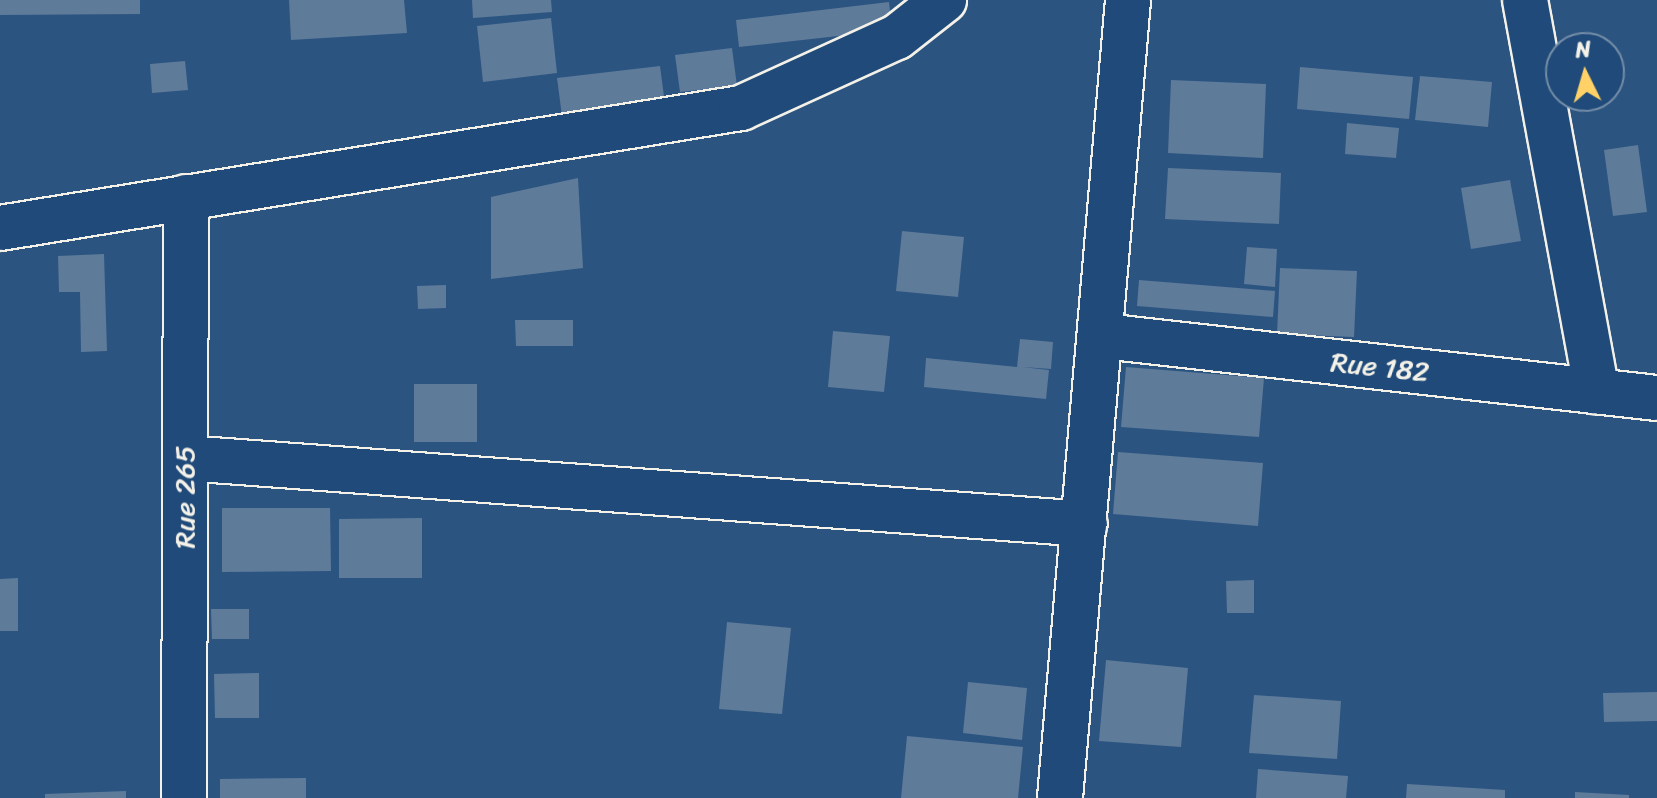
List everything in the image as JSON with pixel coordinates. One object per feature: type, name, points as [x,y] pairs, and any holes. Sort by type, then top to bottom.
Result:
[{"type":"street","points":[[0,228],[741,108],[897,37],[944,0]]},
{"type":"street","points":[[1060,798],[1103,336],[1128,0]]},
{"type":"street","points":[[1525,0],[1597,391]]},
{"type":"street","name":"Rue 265","points":[[184,798],[186,197]]},
{"type":"street","name":"Rue 182","points":[[1103,336],[1657,398]]},
{"type":"street","points":[[185,458],[1085,524]]},
{"type":"building","points":[[0,0],[140,0],[140,14],[0,15]]},
{"type":"building","points":[[289,0],[404,0],[407,33],[291,40]]},
{"type":"building","points":[[472,0],[551,0],[552,12],[473,18]]},
{"type":"building","points":[[889,2],[892,30],[739,47],[736,20]]},
{"type":"building","points":[[551,18],[557,73],[483,82],[477,26]]},
{"type":"building","points":[[732,48],[737,86],[680,92],[675,55]]},
{"type":"building","points":[[185,61],[188,90],[152,93],[150,64]]},
{"type":"building","points":[[660,66],[665,104],[562,116],[557,78]]},
{"type":"building","points":[[1300,67],[1413,77],[1409,119],[1297,109]]},
{"type":"building","points":[[1420,76],[1492,82],[1488,127],[1415,120]]},
{"type":"building","points":[[1171,80],[1266,84],[1263,158],[1168,153]]},
{"type":"building","points":[[1347,123],[1399,128],[1396,158],[1345,154]]},
{"type":"building","points":[[1638,145],[1647,212],[1613,216],[1604,150]]},
{"type":"building","points":[[1168,168],[1281,173],[1279,224],[1165,219]]},
{"type":"building","points":[[578,178],[583,268],[491,279],[491,197]]},
{"type":"building","points":[[1510,180],[1521,241],[1471,249],[1461,188]]},
{"type":"building","points":[[902,231],[964,237],[958,297],[896,291]]},
{"type":"building","points":[[1247,247],[1277,249],[1275,287],[1244,284]]},
{"type":"building","points":[[104,254],[107,351],[81,352],[80,292],[59,292],[58,256]]},
{"type":"building","points":[[1280,268],[1357,271],[1354,337],[1277,334]]},
{"type":"building","points":[[1139,280],[1275,291],[1273,317],[1137,306]]},
{"type":"building","points":[[446,285],[446,308],[418,309],[417,286]]},
{"type":"building","points":[[515,320],[573,320],[573,346],[516,346]]},
{"type":"building","points":[[833,331],[890,336],[884,392],[828,387]]},
{"type":"building","points":[[1020,339],[1053,342],[1051,369],[1022,367],[1049,370],[1046,399],[924,387],[926,358],[1017,367]]},
{"type":"building","points":[[1126,367],[1264,378],[1259,437],[1121,427]]},
{"type":"building","points":[[414,384],[477,384],[477,442],[414,442]]},
{"type":"building","points":[[1118,452],[1263,463],[1258,526],[1113,514]]},
{"type":"building","points":[[222,508],[330,508],[331,571],[222,572]]},
{"type":"building","points":[[422,518],[422,578],[339,578],[339,519]]},
{"type":"building","points":[[18,578],[18,631],[0,631],[0,579]]},
{"type":"building","points":[[1254,580],[1254,613],[1227,613],[1226,581]]},
{"type":"building","points":[[211,609],[249,609],[249,639],[212,639]]},
{"type":"building","points":[[727,622],[791,628],[782,714],[719,709]]},
{"type":"building","points":[[1106,660],[1188,668],[1181,747],[1099,741]]},
{"type":"building","points":[[259,673],[259,718],[215,718],[214,674]]},
{"type":"building","points":[[968,682],[1027,688],[1022,740],[963,733]]},
{"type":"building","points":[[1657,692],[1657,721],[1604,722],[1603,693]]},
{"type":"building","points":[[1254,695],[1341,701],[1337,759],[1249,753]]},
{"type":"building","points":[[907,736],[1023,747],[1018,798],[901,798]]},
{"type":"building","points":[[1258,769],[1348,776],[1346,798],[1256,798]]},
{"type":"building","points":[[306,778],[306,798],[220,798],[220,779]]},
{"type":"building","points":[[1407,784],[1505,790],[1505,798],[1406,798]]},
{"type":"building","points":[[126,791],[126,798],[45,798],[45,794]]},
{"type":"building","points":[[1575,792],[1629,795],[1629,798],[1575,798]]}]
